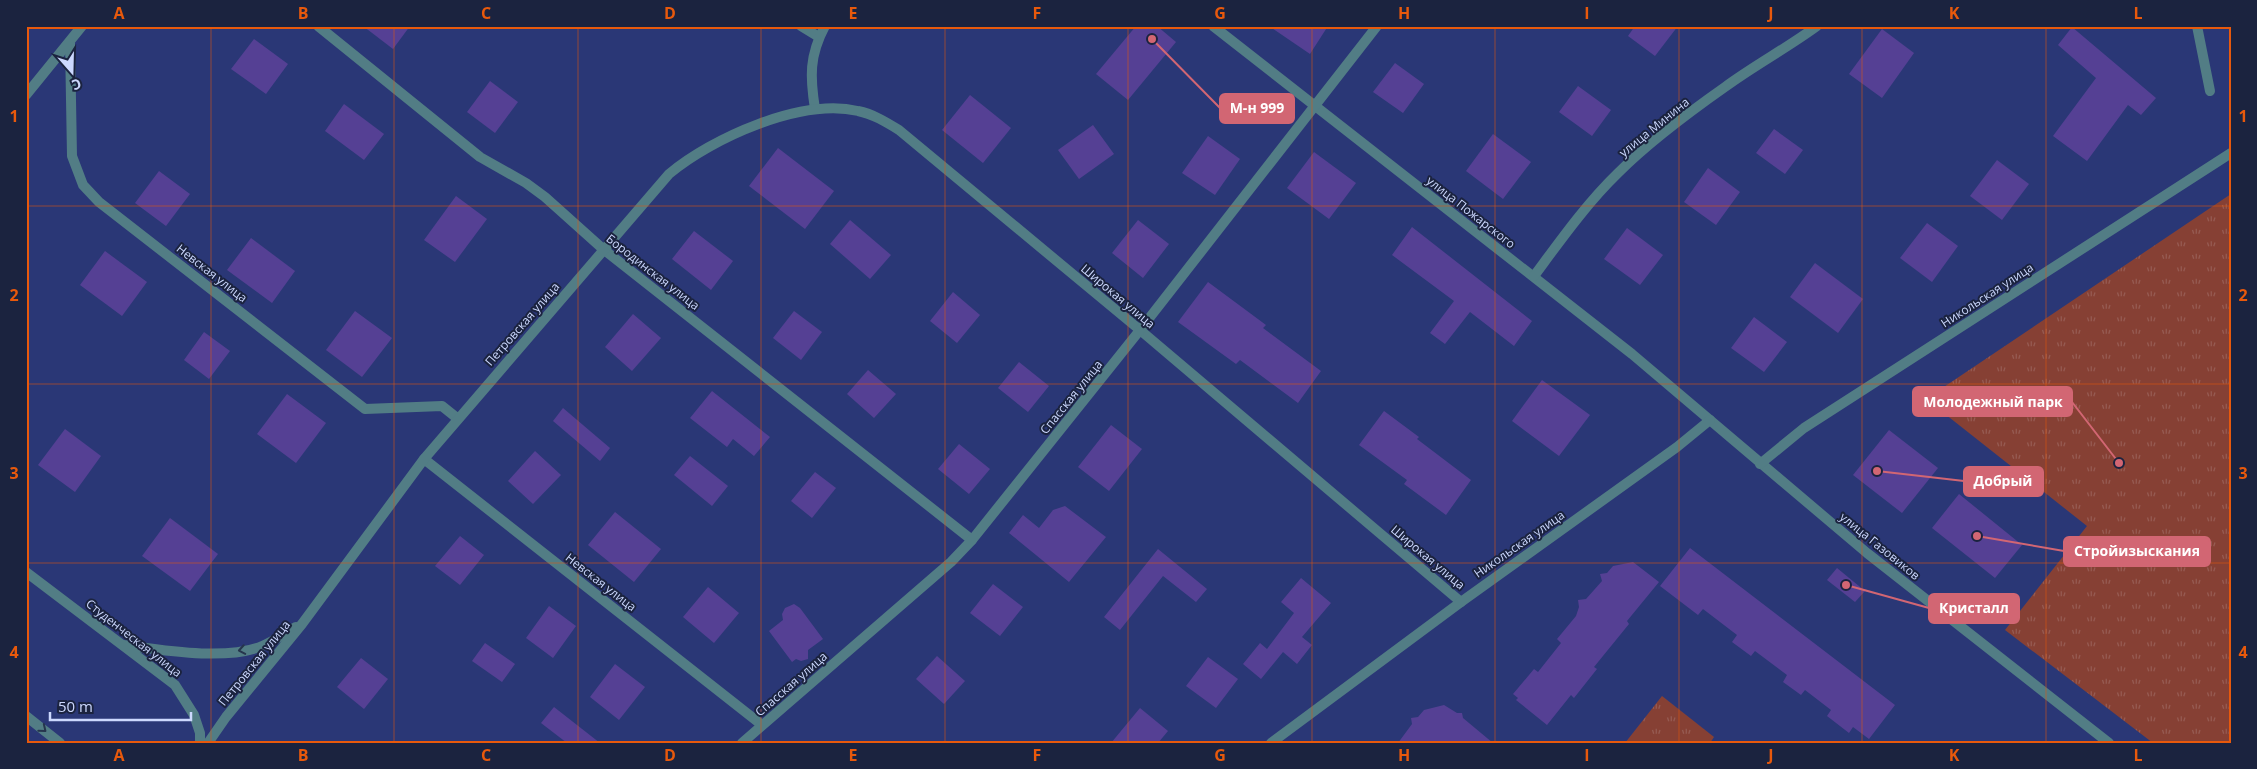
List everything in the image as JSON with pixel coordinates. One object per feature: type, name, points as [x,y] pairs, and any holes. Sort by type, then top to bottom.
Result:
[{"type":"street","points":[[26,95],[82,26]]},
{"type":"street","name":"Бородинская улица","points":[[318,26],[480,157],[526,183],[545,197],[604,250],[972,540]]},
{"type":"street","points":[[801,26],[819,37]]},
{"type":"street","points":[[815,109],[810,80],[812,61],[819,37],[825,26]]},
{"type":"street","name":"улица Пожарского","points":[[1213,26],[1534,276],[1632,354],[1710,420]]},
{"type":"street","name":"Спасская улица","points":[[742,743],[952,562],[972,540],[1140,330],[1377,26]]},
{"type":"street","name":"улица Минина","points":[[1534,276],[1589,204],[1617,173],[1650,144],[1724,87],[1817,26]]},
{"type":"street","points":[[2197,26],[2210,91]]},
{"type":"street","name":"Невская улица","points":[[70,43],[72,156],[83,185],[99,202],[365,409],[442,406],[457,418]]},
{"type":"street","name":"Широкая улица","points":[[815,109],[834,108],[858,111],[879,118],[899,130],[1140,330],[1461,602]]},
{"type":"street","name":"Петровская улица","points":[[208,743],[226,717],[302,624],[424,459],[457,418],[669,174],[686,160],[730,135],[786,116],[815,109]]},
{"type":"street","name":"Никольская улица","points":[[1760,464],[1804,428],[2231,153]]},
{"type":"street","name":"Никольская улица","points":[[1271,743],[1461,602],[1677,447],[1710,420]]},
{"type":"street","name":"улица Газовиков","points":[[1710,420],[1867,553],[2109,743]]},
{"type":"street","name":"Невская улица","points":[[424,459],[762,725]]},
{"type":"street","name":"Студенческая улица","points":[[26,572],[175,684],[194,714],[200,733],[200,743]]},
{"type":"street","name":"Петровская улица","points":[[123,645],[202,653],[238,651],[262,646],[302,624]]},
{"type":"street","points":[[26,716],[60,743]]},
{"type":"green space","points":[[2231,194],[2231,743],[2153,743],[2005,630],[2087,526],[1926,399]]},
{"type":"green space","points":[[1662,696],[1714,737],[1710,743],[1625,743]]},
{"type":"building","points":[[363,26],[410,26],[393,49]]},
{"type":"building","points":[[1136,26],[1157,26],[1176,42],[1128,100],[1096,74]]},
{"type":"building","points":[[1269,26],[1328,26],[1310,54]]},
{"type":"building","points":[[1635,26],[1678,26],[1655,56],[1628,36]]},
{"type":"building","points":[[2072,27],[2156,98],[2141,115],[2128,105],[2087,161],[2053,136],[2096,78],[2058,45]]},
{"type":"building","points":[[1882,29],[1914,53],[1882,98],[1849,74]]},
{"type":"building","points":[[254,39],[288,64],[266,94],[231,69]]},
{"type":"building","points":[[1395,63],[1424,84],[1403,113],[1373,92]]},
{"type":"building","points":[[490,81],[518,102],[495,133],[467,112]]},
{"type":"building","points":[[1578,86],[1611,110],[1592,136],[1559,112]]},
{"type":"building","points":[[970,95],[1011,128],[983,163],[942,130]]},
{"type":"building","points":[[344,104],[384,134],[364,160],[325,131]]},
{"type":"building","points":[[1093,125],[1114,154],[1079,179],[1058,150]]},
{"type":"building","points":[[1774,129],[1803,150],[1785,174],[1756,153]]},
{"type":"building","points":[[1493,134],[1531,162],[1503,199],[1466,171]]},
{"type":"building","points":[[1208,136],[1240,159],[1215,195],[1182,173]]},
{"type":"building","points":[[778,148],[834,191],[805,229],[749,186]]},
{"type":"building","points":[[1314,152],[1356,183],[1329,219],[1287,188]]},
{"type":"building","points":[[1997,160],[2029,184],[2002,220],[1970,196]]},
{"type":"building","points":[[1708,168],[1740,192],[1716,225],[1684,202]]},
{"type":"building","points":[[159,171],[190,194],[166,226],[135,203]]},
{"type":"building","points":[[456,196],[487,219],[455,262],[424,240]]},
{"type":"building","points":[[850,220],[891,255],[870,279],[830,244]]},
{"type":"building","points":[[1138,220],[1169,244],[1143,278],[1112,253]]},
{"type":"building","points":[[1927,223],[1958,246],[1932,282],[1900,258]]},
{"type":"building","points":[[1412,227],[1532,321],[1514,346],[1470,312],[1445,344],[1430,333],[1454,301],[1392,255]]},
{"type":"building","points":[[1627,228],[1663,255],[1640,285],[1604,259]]},
{"type":"building","points":[[694,231],[733,261],[711,290],[672,259]]},
{"type":"building","points":[[251,238],[295,271],[272,303],[227,270]]},
{"type":"building","points":[[105,251],[147,282],[122,316],[80,285]]},
{"type":"building","points":[[1815,263],[1863,299],[1838,333],[1790,297]]},
{"type":"building","points":[[1208,282],[1266,325],[1263,328],[1321,371],[1298,403],[1240,360],[1236,364],[1178,322]]},
{"type":"building","points":[[953,292],[980,315],[957,343],[930,321]]},
{"type":"building","points":[[355,311],[392,338],[362,377],[326,350]]},
{"type":"building","points":[[794,311],[822,332],[801,360],[773,338]]},
{"type":"building","points":[[633,314],[661,338],[632,371],[605,347]]},
{"type":"building","points":[[1754,317],[1787,342],[1764,372],[1731,348]]},
{"type":"building","points":[[204,332],[230,351],[209,379],[184,360]]},
{"type":"building","points":[[1019,362],[1049,386],[1028,412],[998,388]]},
{"type":"building","points":[[868,370],[896,394],[874,418],[847,394]]},
{"type":"building","points":[[1542,380],[1590,415],[1559,456],[1512,421]]},
{"type":"building","points":[[712,391],[770,437],[754,456],[733,439],[727,447],[690,418]]},
{"type":"building","points":[[287,394],[326,423],[296,463],[257,434]]},
{"type":"building","points":[[563,408],[610,448],[600,461],[553,421]]},
{"type":"building","points":[[1384,411],[1471,480],[1446,515],[1404,484],[1407,480],[1359,445]]},
{"type":"building","points":[[1111,425],[1142,449],[1109,491],[1078,467]]},
{"type":"building","points":[[65,429],[101,456],[75,492],[38,465]]},
{"type":"building","points":[[1889,430],[1938,468],[1902,513],[1853,475]]},
{"type":"building","points":[[959,444],[990,469],[969,494],[938,469]]},
{"type":"building","points":[[535,451],[561,475],[533,504],[508,481]]},
{"type":"building","points":[[690,456],[728,486],[712,506],[674,475]]},
{"type":"building","points":[[815,472],[836,488],[812,518],[791,501]]},
{"type":"building","points":[[1959,494],[2022,545],[1995,578],[1932,528]]},
{"type":"building","points":[[1065,506],[1106,537],[1069,582],[1009,533],[1023,515],[1039,528],[1053,510]]},
{"type":"building","points":[[615,512],[661,549],[634,582],[588,545]]},
{"type":"building","points":[[170,518],[218,554],[190,591],[142,556]]},
{"type":"building","points":[[460,536],[484,555],[460,585],[435,566]]},
{"type":"building","points":[[1690,548],[1895,705],[1869,739],[1853,727],[1849,733],[1827,716],[1831,710],[1805,690],[1801,695],[1783,682],[1787,675],[1755,651],[1751,656],[1732,642],[1737,635],[1703,609],[1698,615],[1660,586]]},
{"type":"building","points":[[1158,549],[1207,589],[1196,602],[1163,576],[1120,630],[1104,617]]},
{"type":"building","points":[[1633,562],[1659,582],[1627,621],[1629,624],[1594,667],[1597,669],[1574,698],[1571,695],[1547,725],[1516,700],[1518,698],[1513,694],[1534,669],[1538,672],[1561,643],[1557,639],[1576,616],[1579,607],[1578,600],[1586,599],[1602,581],[1600,574],[1607,573],[1613,566]]},
{"type":"building","points":[[1837,568],[1865,591],[1855,602],[1827,580]]},
{"type":"building","points":[[1301,578],[1331,603],[1302,637],[1312,645],[1297,664],[1283,652],[1261,679],[1243,664],[1260,643],[1267,649],[1294,613],[1281,602]]},
{"type":"building","points":[[993,584],[1023,607],[1000,636],[970,613]]},
{"type":"building","points":[[708,587],[739,613],[714,643],[683,617]]},
{"type":"building","points":[[794,604],[800,608],[823,639],[808,650],[808,659],[801,661],[796,659],[792,662],[769,631],[783,620],[782,614],[785,608]]},
{"type":"building","points":[[549,606],[576,626],[553,658],[526,638]]},
{"type":"building","points":[[485,643],[515,664],[502,682],[472,661]]},
{"type":"building","points":[[937,656],[965,681],[944,704],[916,679]]},
{"type":"building","points":[[1208,657],[1238,679],[1216,708],[1186,686]]},
{"type":"building","points":[[361,658],[388,679],[364,709],[337,687]]},
{"type":"building","points":[[615,664],[645,687],[619,720],[590,697]]},
{"type":"building","points":[[1444,705],[1457,713],[1462,713],[1463,718],[1493,743],[1398,743],[1412,724],[1411,718],[1418,717],[1424,710]]},
{"type":"building","points":[[554,707],[600,743],[567,743],[541,723]]},
{"type":"building","points":[[1140,708],[1168,731],[1158,743],[1111,743]]},
{"type":"place","name":"М-н 999","points":[[1152,39]]},
{"type":"place","name":"Молодежный парк","points":[[2119,463]]},
{"type":"place","name":"Добрый","points":[[1877,471]]},
{"type":"place","name":"Стройизыскания","points":[[1977,536]]},
{"type":"place","name":"Кристалл","points":[[1846,585]]}]
